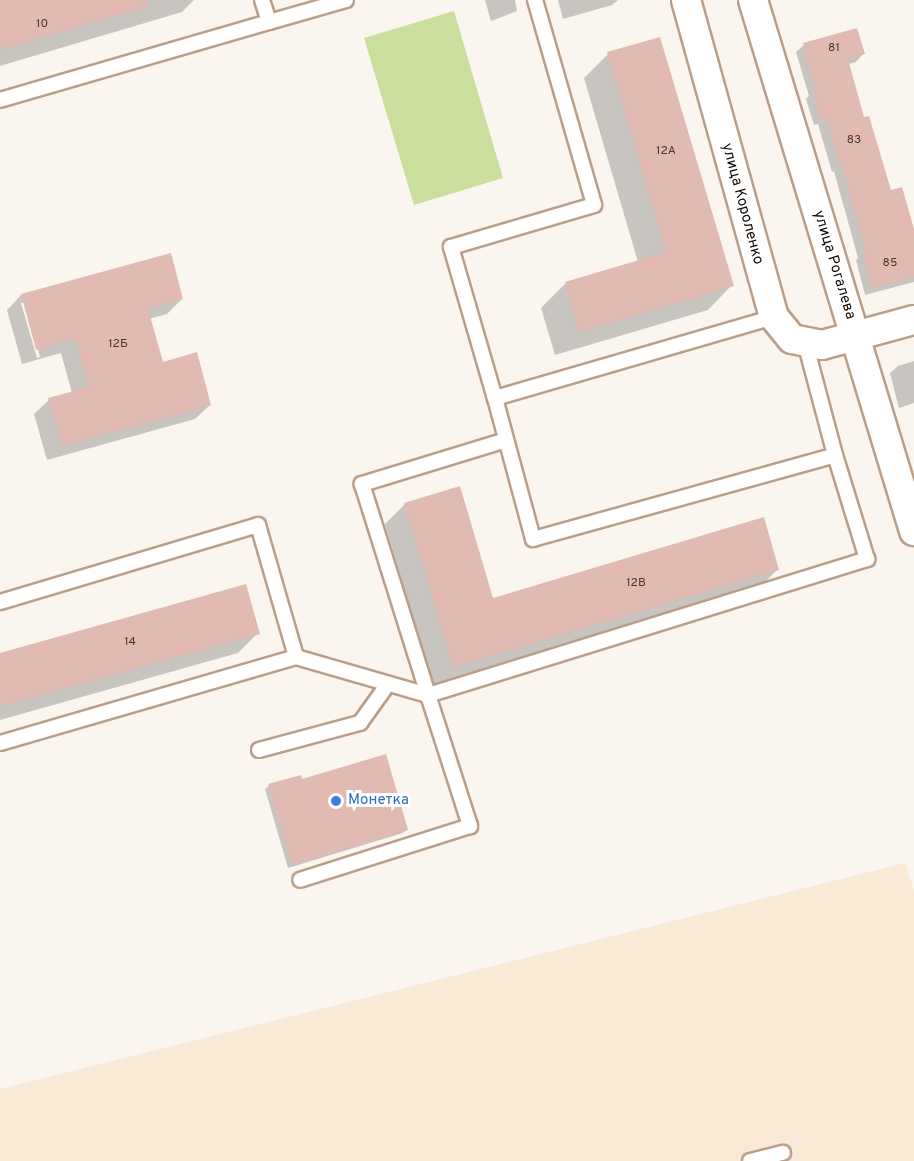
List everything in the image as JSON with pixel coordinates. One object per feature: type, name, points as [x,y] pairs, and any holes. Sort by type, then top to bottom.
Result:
[{"type":"street","name":"улица Короленко","points":[[686,0],[774,317],[792,339],[805,342]]},
{"type":"street","name":"улица Рогалева","points":[[753,0],[914,531]]},
{"type":"street","points":[[805,342],[822,345],[914,320]]},
{"type":"lane","points":[[262,0],[269,22]]},
{"type":"lane","points":[[0,100],[346,0]]},
{"type":"lane","points":[[535,0],[594,205],[451,247],[533,539],[835,455]]},
{"type":"lane","points":[[495,398],[774,317]]},
{"type":"lane","points":[[0,743],[296,657],[428,695],[867,559],[835,455],[805,342]]},
{"type":"lane","points":[[300,880],[470,825],[362,484],[506,440]]},
{"type":"lane","points":[[0,602],[258,525],[296,657]]},
{"type":"lane","points":[[259,750],[360,723],[388,684]]},
{"type":"lane","points":[[750,1161],[783,1153]]},
{"type":"shaded area","points":[[905,863],[914,890],[914,1161],[0,1161],[0,1089]]},
{"type":"green space","points":[[454,11],[503,178],[414,205],[364,38]]},
{"type":"building","points":[[0,0],[147,0],[148,6],[0,50]]},
{"type":"building","points":[[857,28],[865,54],[848,59],[864,117],[869,116],[891,190],[902,187],[914,229],[914,277],[872,288],[863,251],[865,250],[842,164],[840,165],[826,117],[821,119],[813,90],[816,89],[803,43]]},
{"type":"building","points":[[660,37],[734,286],[579,332],[565,282],[666,252],[607,52]]},
{"type":"building","points":[[171,253],[183,299],[148,309],[163,362],[197,352],[211,405],[62,446],[48,398],[89,387],[75,339],[36,350],[21,294]]},
{"type":"building","points":[[460,486],[493,598],[764,517],[779,570],[453,667],[404,503]]},
{"type":"building","points":[[246,584],[260,634],[0,706],[0,653]]},
{"type":"building","name":"Монетка","points":[[386,754],[408,830],[292,865],[268,784],[301,775],[302,779]]},
{"type":"place","name":"Монетка","points":[[336,801]]}]
